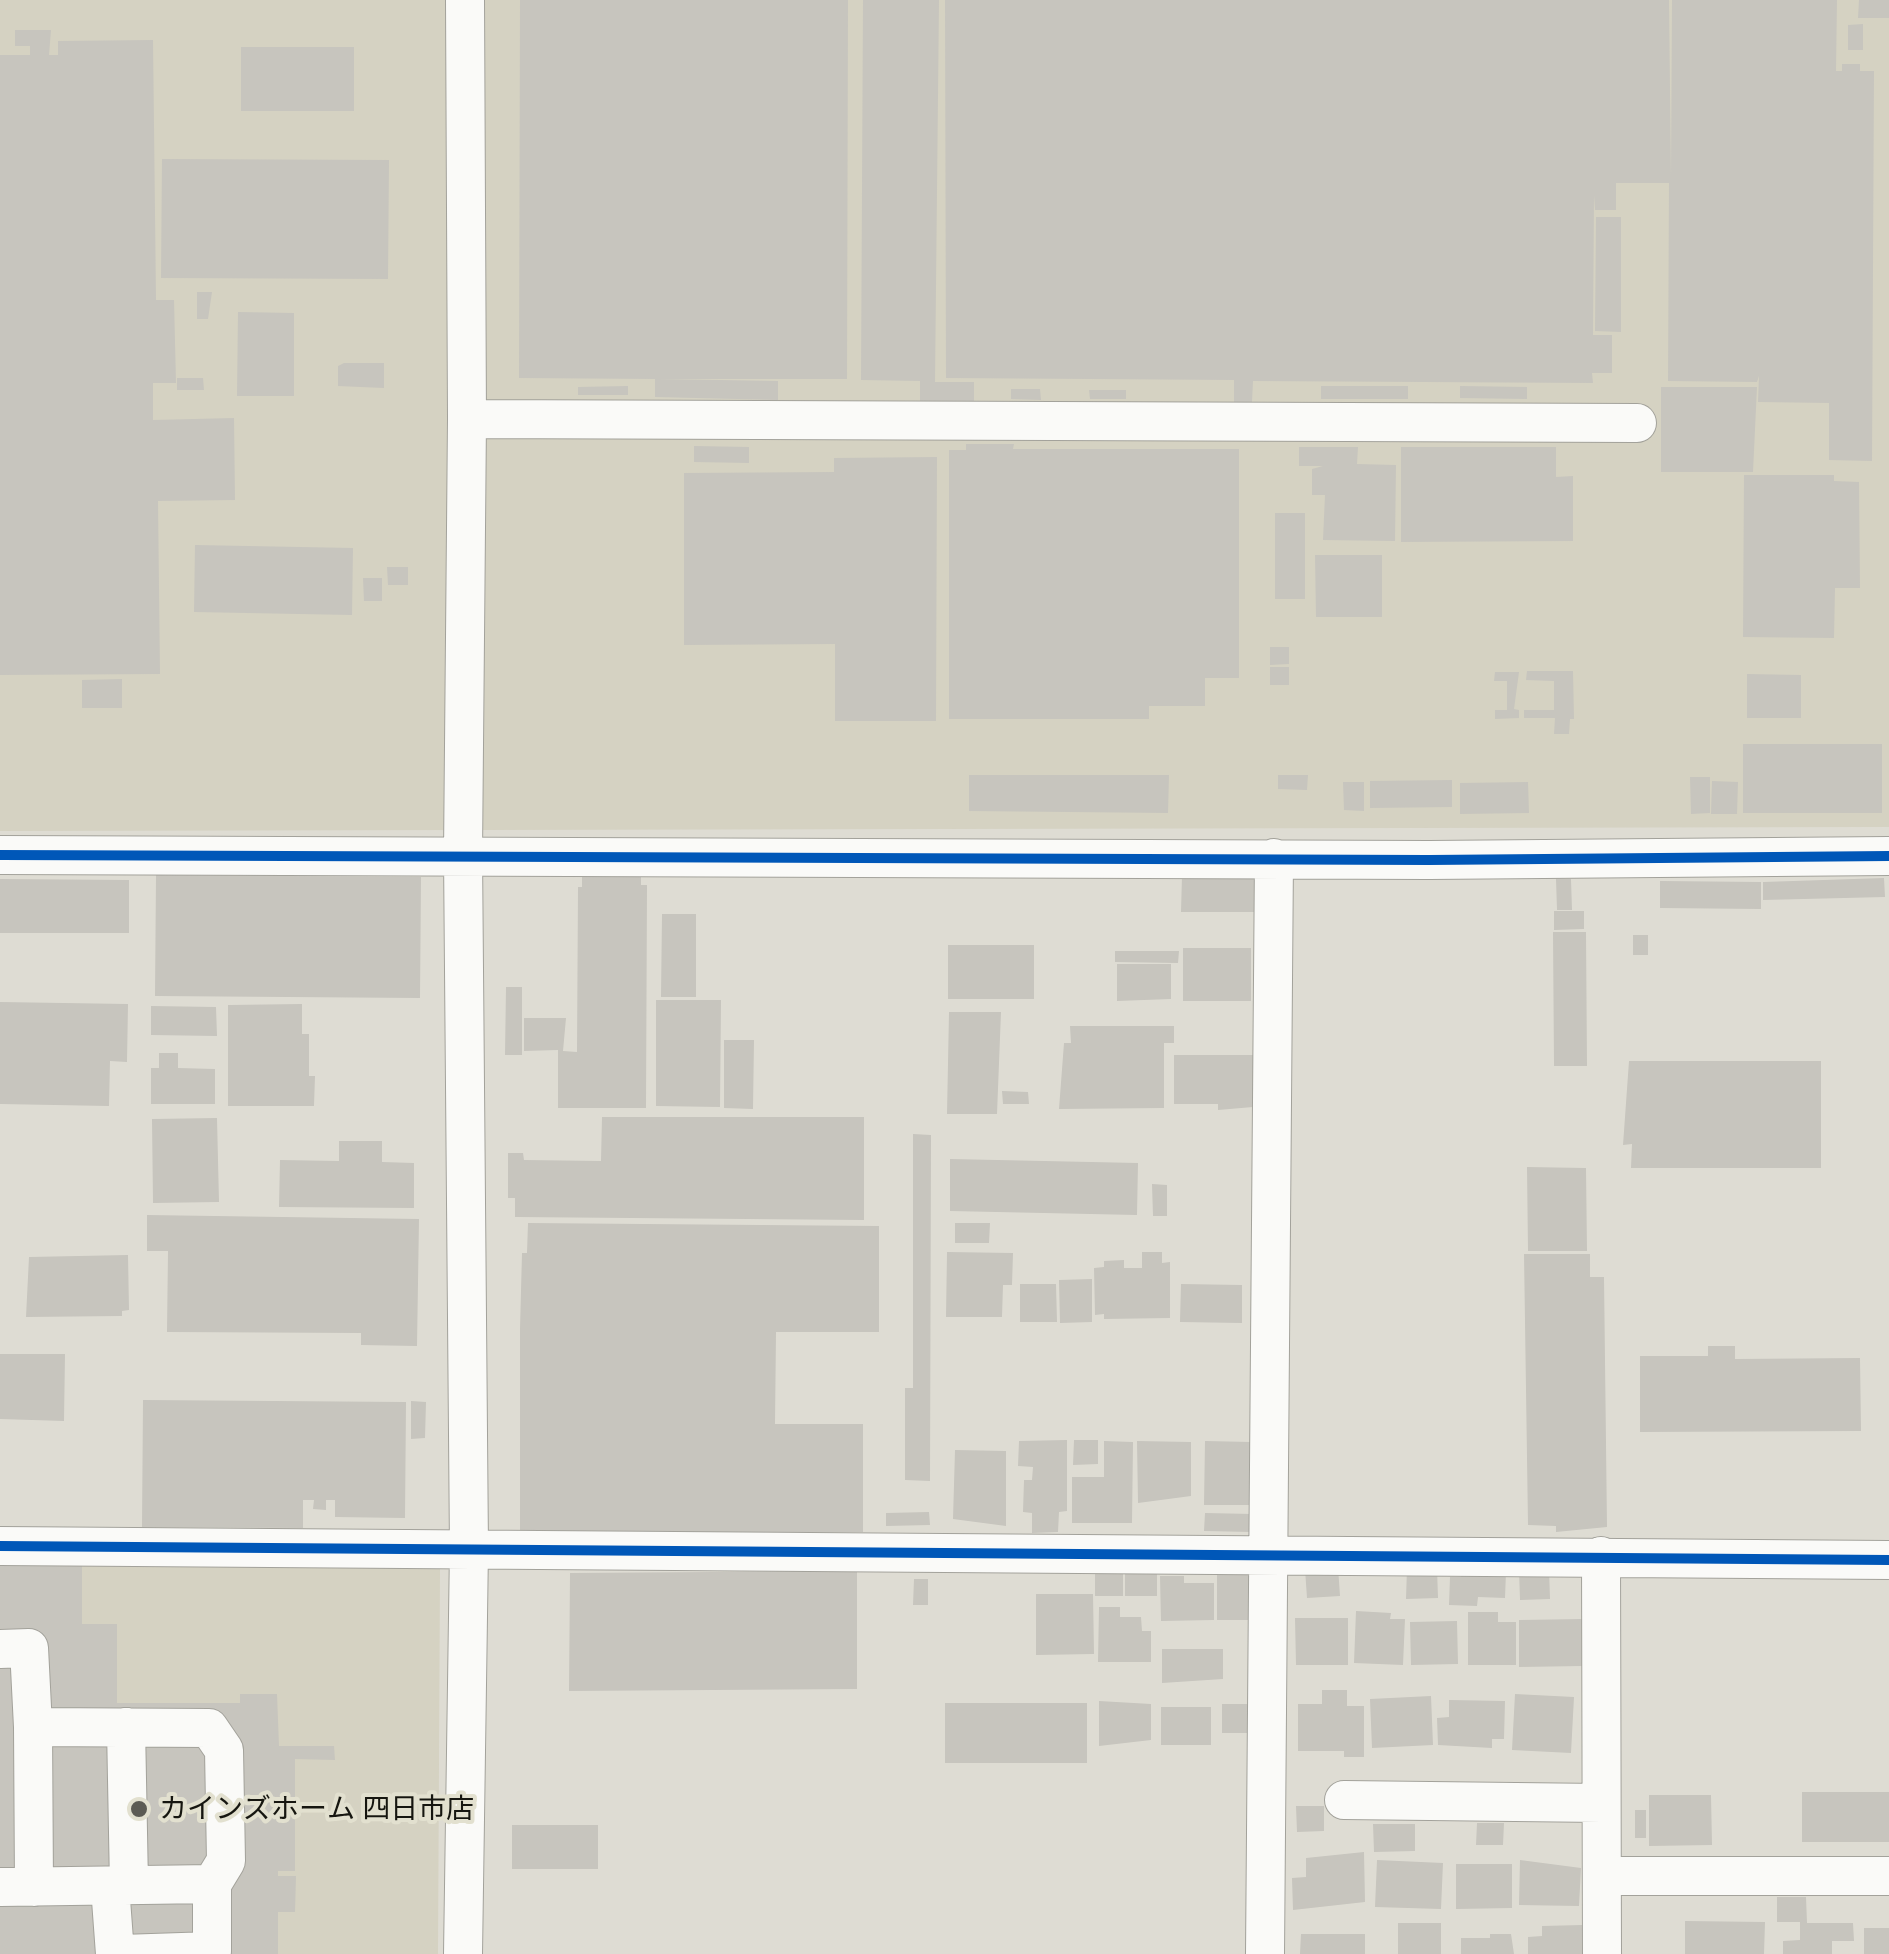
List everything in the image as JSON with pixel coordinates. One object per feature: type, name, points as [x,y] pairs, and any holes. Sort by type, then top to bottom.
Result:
[{"type":"street","points":[[463,1954],[469,1549],[463,854],[468,419],[465,0]]},
{"type":"street","points":[[468,419],[1637,423]]},
{"type":"street","points":[[0,854],[1889,856]]},
{"type":"street","points":[[1265,1954],[1274,858]]},
{"type":"street","points":[[0,1546],[1889,1560]]},
{"type":"street","points":[[1601,1556],[1602,1954]]},
{"type":"street","points":[[0,1649],[28,1648],[33,1726],[17,1887],[212,1884]]},
{"type":"street","points":[[33,1726],[126,1727],[209,1728],[224,1750],[226,1861],[212,1884],[212,1951],[118,1954],[126,1727]]},
{"type":"street","points":[[1344,1800],[1601,1803]]},
{"type":"street","points":[[1603,1876],[1889,1876]]},
{"type":"shaded area","points":[[0,0],[1889,0],[1889,827],[0,831]]},
{"type":"shaded area","points":[[0,1555],[440,1566],[438,1954],[0,1954]]},
{"type":"building","points":[[520,0],[848,0],[847,379],[659,379],[778,381],[778,400],[655,397],[655,379],[519,378]]},
{"type":"building","points":[[863,0],[939,0],[935,382],[974,382],[974,403],[920,403],[920,381],[861,380]]},
{"type":"building","points":[[945,0],[1669,0],[1671,178],[1672,0],[1837,0],[1836,71],[1842,71],[1842,64],[1860,64],[1860,71],[1874,71],[1872,461],[1829,460],[1829,403],[1758,402],[1759,376],[1757,382],[1668,381],[1669,183],[1616,183],[1616,210],[1595,210],[1594,195],[1593,335],[1612,335],[1612,373],[1592,373],[1593,383],[1253,381],[1252,402],[1234,402],[1234,380],[946,378]]},
{"type":"building","points":[[1859,0],[1889,0],[1889,18],[1858,18]]},
{"type":"building","points":[[1863,24],[1863,50],[1848,50],[1848,25]]},
{"type":"building","points":[[15,30],[51,30],[49,55],[58,55],[58,41],[153,40],[156,300],[174,300],[176,383],[153,383],[153,420],[234,418],[235,500],[158,501],[160,674],[0,675],[0,55],[30,55],[30,46],[15,46]]},
{"type":"building","points":[[241,47],[354,47],[354,111],[241,111]]},
{"type":"building","points":[[162,159],[389,160],[388,279],[161,278]]},
{"type":"building","points":[[1596,217],[1621,217],[1621,332],[1595,331]]},
{"type":"building","points":[[197,292],[212,292],[208,319],[197,319]]},
{"type":"building","points":[[238,312],[294,313],[294,396],[237,396]]},
{"type":"building","points":[[384,363],[384,388],[338,386],[338,366]]},
{"type":"building","points":[[177,378],[203,378],[204,390],[177,390]]},
{"type":"building","points":[[628,386],[628,395],[578,395],[578,387]]},
{"type":"building","points":[[1321,386],[1408,386],[1408,399],[1321,399]]},
{"type":"building","points":[[1460,386],[1527,387],[1527,399],[1460,398]]},
{"type":"building","points":[[1661,387],[1757,387],[1753,472],[1661,472]]},
{"type":"building","points":[[1011,389],[1040,389],[1041,400],[1011,399]]},
{"type":"building","points":[[1089,390],[1126,390],[1126,399],[1090,399]]},
{"type":"building","points":[[966,444],[1014,444],[1013,449],[1239,449],[1239,678],[1205,678],[1205,706],[1149,706],[1149,719],[949,719],[949,450],[966,450]]},
{"type":"building","points":[[694,446],[749,447],[749,463],[694,462]]},
{"type":"building","points":[[1299,447],[1358,447],[1357,464],[1396,465],[1395,541],[1323,540],[1325,495],[1312,495],[1312,469],[1323,466],[1299,466]]},
{"type":"building","points":[[1401,447],[1556,447],[1556,477],[1573,476],[1573,541],[1401,542]]},
{"type":"building","points":[[937,457],[936,721],[835,721],[835,644],[684,645],[684,473],[834,472],[834,458]]},
{"type":"building","points":[[1744,475],[1834,475],[1834,481],[1859,482],[1860,588],[1835,588],[1834,638],[1743,637]]},
{"type":"building","points":[[1275,513],[1305,513],[1305,599],[1275,599]]},
{"type":"building","points":[[195,545],[353,548],[352,615],[194,612]]},
{"type":"building","points":[[1315,555],[1382,555],[1382,617],[1316,617]]},
{"type":"building","points":[[387,567],[408,567],[408,585],[388,585]]},
{"type":"building","points":[[363,578],[382,578],[382,601],[364,601]]},
{"type":"building","points":[[1270,647],[1289,647],[1289,664],[1270,665]]},
{"type":"building","points":[[1270,667],[1289,667],[1289,685],[1270,685]]},
{"type":"building","points":[[1527,671],[1573,671],[1574,719],[1570,719],[1569,734],[1554,734],[1555,718],[1524,718],[1524,710],[1554,710],[1554,681],[1526,680]]},
{"type":"building","points":[[1495,672],[1519,672],[1514,709],[1519,710],[1519,718],[1495,719],[1495,710],[1507,710],[1507,681],[1494,681]]},
{"type":"building","points":[[1747,674],[1801,675],[1801,718],[1747,718]]},
{"type":"building","points":[[122,679],[122,708],[82,708],[82,680]]},
{"type":"building","points":[[1743,744],[1882,744],[1882,813],[1743,813]]},
{"type":"building","points":[[969,775],[1169,775],[1168,813],[969,811]]},
{"type":"building","points":[[1278,775],[1308,775],[1307,790],[1278,789]]},
{"type":"building","points":[[1690,777],[1710,777],[1710,813],[1691,814]]},
{"type":"building","points":[[1452,780],[1452,807],[1370,808],[1370,781]]},
{"type":"building","points":[[1712,781],[1738,782],[1737,814],[1711,814]]},
{"type":"building","points":[[1343,782],[1364,782],[1364,811],[1344,810]]},
{"type":"building","points":[[1528,782],[1529,813],[1460,814],[1460,783]]},
{"type":"building","points":[[582,873],[641,873],[641,885],[647,885],[646,1108],[558,1108],[558,1050],[524,1051],[524,1018],[566,1018],[563,1051],[577,1052],[578,887],[582,887]]},
{"type":"building","points":[[156,875],[421,877],[420,998],[155,996]]},
{"type":"building","points":[[1182,876],[1254,876],[1254,912],[1181,912]]},
{"type":"building","points":[[1884,878],[1885,897],[1763,900],[1763,882]]},
{"type":"building","points":[[0,879],[129,880],[129,933],[0,933]]},
{"type":"building","points":[[1556,879],[1571,879],[1572,910],[1557,910]]},
{"type":"building","points":[[1660,881],[1761,882],[1761,909],[1660,908]]},
{"type":"building","points":[[1554,911],[1584,911],[1584,929],[1554,930]]},
{"type":"building","points":[[662,914],[696,914],[696,997],[661,997]]},
{"type":"building","points":[[1553,932],[1586,932],[1587,1066],[1554,1066]]},
{"type":"building","points":[[1633,935],[1648,935],[1648,955],[1633,955]]},
{"type":"building","points":[[948,945],[1034,945],[1034,999],[948,999]]},
{"type":"building","points":[[1183,948],[1251,948],[1251,1001],[1183,1001]]},
{"type":"building","points":[[1115,951],[1179,951],[1178,963],[1115,962]]},
{"type":"building","points":[[1117,964],[1171,964],[1171,999],[1117,1001]]},
{"type":"building","points":[[506,987],[522,987],[522,1055],[505,1055]]},
{"type":"building","points":[[656,1000],[721,1000],[720,1107],[656,1106]]},
{"type":"building","points":[[0,1002],[128,1004],[127,1062],[110,1061],[109,1106],[0,1104]]},
{"type":"building","points":[[302,1004],[302,1034],[309,1034],[309,1076],[315,1076],[314,1106],[228,1106],[228,1005]]},
{"type":"building","points":[[151,1006],[216,1007],[217,1036],[151,1035]]},
{"type":"building","points":[[949,1012],[1001,1012],[997,1114],[947,1114]]},
{"type":"building","points":[[1070,1026],[1174,1026],[1174,1043],[1164,1043],[1164,1108],[1059,1109],[1064,1043],[1071,1043]]},
{"type":"building","points":[[724,1040],[754,1040],[753,1109],[724,1108]]},
{"type":"building","points":[[159,1053],[178,1053],[178,1068],[215,1069],[215,1104],[151,1104],[151,1068],[159,1068]]},
{"type":"building","points":[[1174,1055],[1253,1055],[1253,1107],[1218,1110],[1218,1104],[1174,1104]]},
{"type":"building","points":[[1629,1061],[1821,1061],[1821,1168],[1631,1168],[1632,1144],[1623,1145]]},
{"type":"building","points":[[1002,1091],[1028,1092],[1029,1104],[1003,1104]]},
{"type":"building","points":[[602,1117],[864,1117],[864,1220],[515,1217],[515,1198],[508,1198],[508,1153],[523,1153],[524,1160],[601,1161]]},
{"type":"building","points":[[217,1118],[219,1202],[153,1203],[152,1119]]},
{"type":"building","points":[[913,1134],[931,1135],[930,1481],[905,1480],[905,1388],[913,1388]]},
{"type":"building","points":[[339,1141],[382,1141],[382,1162],[414,1163],[414,1208],[279,1207],[280,1160],[339,1161]]},
{"type":"building","points":[[950,1159],[1138,1163],[1137,1215],[950,1211]]},
{"type":"building","points":[[1527,1167],[1586,1168],[1587,1251],[1528,1251]]},
{"type":"building","points":[[1152,1184],[1167,1185],[1167,1216],[1153,1216]]},
{"type":"building","points":[[147,1215],[419,1219],[417,1346],[361,1345],[361,1333],[167,1332],[168,1251],[147,1251]]},
{"type":"building","points":[[528,1223],[879,1226],[879,1332],[776,1332],[775,1424],[863,1424],[863,1532],[520,1532],[520,1329],[522,1253],[527,1253]]},
{"type":"building","points":[[955,1223],[990,1223],[989,1243],[955,1243]]},
{"type":"building","points":[[947,1252],[1013,1253],[1012,1285],[1003,1285],[1002,1317],[946,1317]]},
{"type":"building","points":[[1142,1252],[1162,1252],[1162,1263],[1170,1262],[1170,1318],[1104,1319],[1104,1314],[1095,1315],[1094,1268],[1104,1267],[1104,1261],[1124,1260],[1124,1268],[1142,1268]]},
{"type":"building","points":[[1524,1254],[1590,1254],[1590,1277],[1604,1277],[1607,1527],[1556,1532],[1556,1526],[1528,1525]]},
{"type":"building","points":[[128,1255],[129,1310],[122,1311],[122,1316],[26,1317],[29,1257]]},
{"type":"building","points":[[1092,1279],[1092,1322],[1060,1323],[1059,1280]]},
{"type":"building","points":[[1020,1284],[1056,1284],[1057,1322],[1020,1322]]},
{"type":"building","points":[[1181,1284],[1242,1285],[1242,1323],[1180,1322]]},
{"type":"building","points":[[1708,1346],[1735,1346],[1735,1359],[1860,1358],[1861,1431],[1640,1432],[1640,1356],[1708,1356]]},
{"type":"building","points":[[0,1354],[65,1354],[64,1421],[0,1419]]},
{"type":"building","points":[[143,1400],[406,1402],[405,1518],[335,1517],[335,1500],[326,1500],[326,1510],[313,1509],[314,1500],[303,1500],[303,1528],[142,1527]]},
{"type":"building","points":[[411,1401],[426,1402],[425,1438],[411,1439]]},
{"type":"building","points":[[1067,1440],[1067,1511],[1059,1512],[1058,1532],[1032,1533],[1032,1513],[1023,1512],[1024,1480],[1032,1480],[1033,1467],[1018,1466],[1019,1441]]},
{"type":"building","points":[[1074,1440],[1098,1440],[1098,1464],[1073,1465]]},
{"type":"building","points":[[1104,1441],[1133,1442],[1132,1523],[1072,1523],[1072,1477],[1104,1477]]},
{"type":"building","points":[[1137,1441],[1191,1442],[1191,1496],[1138,1503]]},
{"type":"building","points":[[1205,1441],[1251,1442],[1251,1505],[1204,1505]]},
{"type":"building","points":[[955,1450],[1006,1451],[1006,1526],[953,1519]]},
{"type":"building","points":[[929,1512],[930,1525],[886,1526],[886,1513]]},
{"type":"building","points":[[1205,1513],[1253,1514],[1252,1532],[1204,1531]]},
{"type":"building","name":"カインズホーム 四日市店","points":[[0,1564],[82,1564],[82,1624],[117,1624],[117,1703],[240,1703],[240,1694],[277,1694],[279,1746],[334,1746],[335,1760],[295,1759],[295,1871],[278,1871],[278,1876],[296,1876],[295,1912],[278,1912],[278,1954],[0,1954]]},
{"type":"building","points":[[1217,1564],[1250,1568],[1250,1620],[1217,1620]]},
{"type":"building","points":[[1157,1567],[1157,1596],[1125,1596],[1125,1568]]},
{"type":"building","points":[[1338,1567],[1340,1596],[1307,1598],[1305,1569]]},
{"type":"building","points":[[1095,1568],[1123,1568],[1123,1596],[1095,1596]]},
{"type":"building","points":[[1407,1568],[1437,1568],[1438,1598],[1406,1599]]},
{"type":"building","points":[[1549,1569],[1550,1599],[1520,1600],[1519,1570]]},
{"type":"building","points":[[857,1571],[857,1689],[569,1691],[570,1573]]},
{"type":"building","points":[[1462,1571],[1506,1572],[1505,1598],[1478,1597],[1477,1606],[1449,1605],[1450,1577],[1461,1577]]},
{"type":"building","points":[[1160,1576],[1184,1576],[1184,1583],[1214,1583],[1214,1620],[1161,1621]]},
{"type":"building","points":[[914,1579],[928,1579],[928,1605],[913,1605]]},
{"type":"building","points":[[1036,1594],[1093,1594],[1094,1654],[1036,1655]]},
{"type":"building","points":[[1099,1607],[1120,1607],[1120,1617],[1141,1617],[1142,1631],[1151,1631],[1151,1662],[1098,1662]]},
{"type":"building","points":[[1356,1611],[1391,1613],[1390,1619],[1405,1619],[1403,1665],[1354,1663]]},
{"type":"building","points":[[1468,1612],[1498,1612],[1498,1622],[1516,1622],[1516,1665],[1468,1665]]},
{"type":"building","points":[[1295,1618],[1348,1618],[1348,1665],[1296,1665]]},
{"type":"building","points":[[1583,1619],[1583,1666],[1519,1667],[1519,1620]]},
{"type":"building","points":[[1457,1621],[1458,1664],[1411,1665],[1410,1622]]},
{"type":"building","points":[[1162,1649],[1223,1649],[1223,1679],[1162,1683]]},
{"type":"building","points":[[1322,1690],[1347,1690],[1347,1706],[1364,1706],[1364,1757],[1344,1757],[1344,1751],[1298,1751],[1298,1704],[1322,1704]]},
{"type":"building","points":[[1515,1694],[1574,1697],[1571,1753],[1512,1750]]},
{"type":"building","points":[[1431,1696],[1433,1745],[1372,1748],[1370,1699]]},
{"type":"building","points":[[1449,1700],[1505,1701],[1504,1739],[1492,1739],[1492,1748],[1438,1745],[1437,1718],[1449,1717]]},
{"type":"building","points":[[1099,1701],[1151,1704],[1151,1740],[1099,1746]]},
{"type":"building","points":[[945,1703],[1087,1703],[1087,1763],[945,1763]]},
{"type":"building","points":[[1222,1704],[1249,1704],[1249,1733],[1222,1733]]},
{"type":"building","points":[[1161,1707],[1211,1707],[1211,1745],[1161,1745]]},
{"type":"building","points":[[1802,1792],[1889,1792],[1889,1842],[1802,1842]]},
{"type":"building","points":[[1649,1795],[1711,1795],[1712,1845],[1649,1846]]},
{"type":"building","points":[[1296,1806],[1324,1806],[1324,1831],[1297,1832]]},
{"type":"building","points":[[1635,1810],[1646,1810],[1646,1838],[1635,1838]]},
{"type":"building","points":[[1477,1823],[1504,1823],[1503,1845],[1476,1845]]},
{"type":"building","points":[[1373,1824],[1415,1824],[1415,1851],[1374,1852]]},
{"type":"building","points":[[512,1825],[598,1825],[598,1869],[512,1869]]},
{"type":"building","points":[[1364,1852],[1365,1902],[1293,1910],[1292,1878],[1306,1877],[1306,1858]]},
{"type":"building","points":[[1377,1860],[1443,1863],[1441,1909],[1375,1907]]},
{"type":"building","points":[[1520,1860],[1581,1868],[1579,1906],[1519,1905]]},
{"type":"building","points":[[1456,1864],[1512,1864],[1512,1908],[1456,1909]]},
{"type":"building","points":[[1777,1897],[1806,1897],[1807,1923],[1853,1923],[1854,1941],[1832,1941],[1832,1954],[1783,1954],[1783,1941],[1800,1940],[1800,1922],[1777,1922]]},
{"type":"building","points":[[1685,1921],[1765,1922],[1764,1954],[1685,1954]]},
{"type":"building","points":[[1398,1923],[1441,1923],[1441,1954],[1398,1954]]},
{"type":"building","points":[[1582,1925],[1583,1954],[1528,1954],[1528,1937],[1542,1936],[1542,1926]]},
{"type":"building","points":[[1864,1928],[1889,1928],[1889,1954],[1864,1954]]},
{"type":"building","points":[[1301,1934],[1365,1934],[1365,1954],[1300,1954]]},
{"type":"building","points":[[1490,1934],[1511,1934],[1514,1954],[1461,1954],[1461,1938],[1490,1938]]},
{"type":"cycle path","points":[[0,855],[1429,860],[1889,856]]},
{"type":"cycle path","points":[[0,1546],[1889,1560]]},
{"type":"place","name":"カインズホーム 四日市店","points":[[139,1809]]}]
